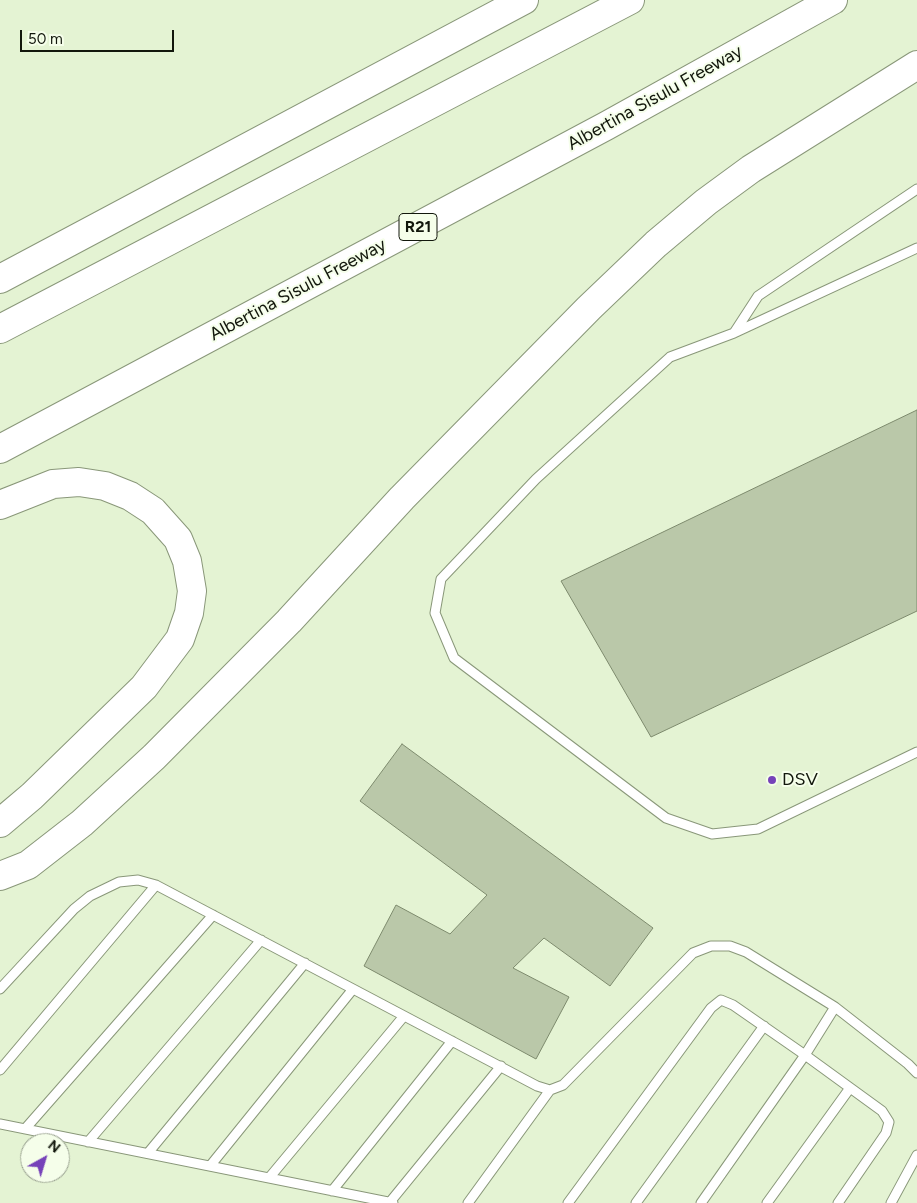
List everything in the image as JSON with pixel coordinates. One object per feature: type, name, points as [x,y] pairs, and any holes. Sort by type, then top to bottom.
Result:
[{"type":"highway","points":[[0,279],[524,0]]},
{"type":"highway","points":[[0,329],[630,0]]},
{"type":"highway","name":"Albertina Sisulu Freeway","points":[[0,449],[598,131],[833,0]]},
{"type":"highway","points":[[0,876],[28,865],[82,824],[154,758],[289,621],[402,498],[588,308],[656,244],[706,202],[751,169],[917,65]]},
{"type":"highway","points":[[0,505],[53,484],[62,483],[79,482],[105,486],[130,496],[153,511],[178,540],[187,561],[192,591],[190,613],[180,640],[144,687],[39,790],[0,823]]},
{"type":"lane","points":[[734,333],[758,296],[917,190]]},
{"type":"lane","points":[[917,248],[734,333],[670,357],[536,479],[441,579],[435,613],[454,658],[666,818],[712,834],[758,829],[917,752]]},
{"type":"lane","points":[[0,989],[60,923],[90,896],[119,882],[138,880],[156,885],[537,1086],[550,1090]]},
{"type":"lane","points":[[0,1070],[156,885]]},
{"type":"lane","points":[[25,1129],[213,915]]},
{"type":"lane","points":[[88,1142],[261,940]]},
{"type":"lane","points":[[468,1203],[550,1090],[563,1085],[693,953],[711,946],[730,946],[746,952],[835,1007],[917,1073]]},
{"type":"lane","points":[[148,1153],[305,963]]},
{"type":"lane","points":[[210,1166],[353,989]]},
{"type":"lane","points":[[568,1203],[711,1008],[721,1000],[733,1005],[805,1054],[882,1111],[889,1122],[886,1133],[838,1203]]},
{"type":"lane","points":[[702,1203],[805,1054],[835,1007]]},
{"type":"lane","points":[[269,1178],[404,1016]]},
{"type":"lane","points":[[636,1203],[764,1026]]},
{"type":"lane","points":[[332,1191],[452,1041]]},
{"type":"lane","points":[[0,1124],[391,1203],[501,1066]]},
{"type":"lane","points":[[768,1203],[850,1088]]},
{"type":"lane","points":[[891,1203],[917,1154]]},
{"type":"building","points":[[917,410],[917,611],[651,737],[561,581]]},
{"type":"building","points":[[402,744],[653,928],[610,986],[544,938],[513,968],[569,997],[536,1059],[364,966],[396,905],[450,934],[487,895],[360,801]]},
{"type":"place","name":"DSV","points":[[772,780]]}]
